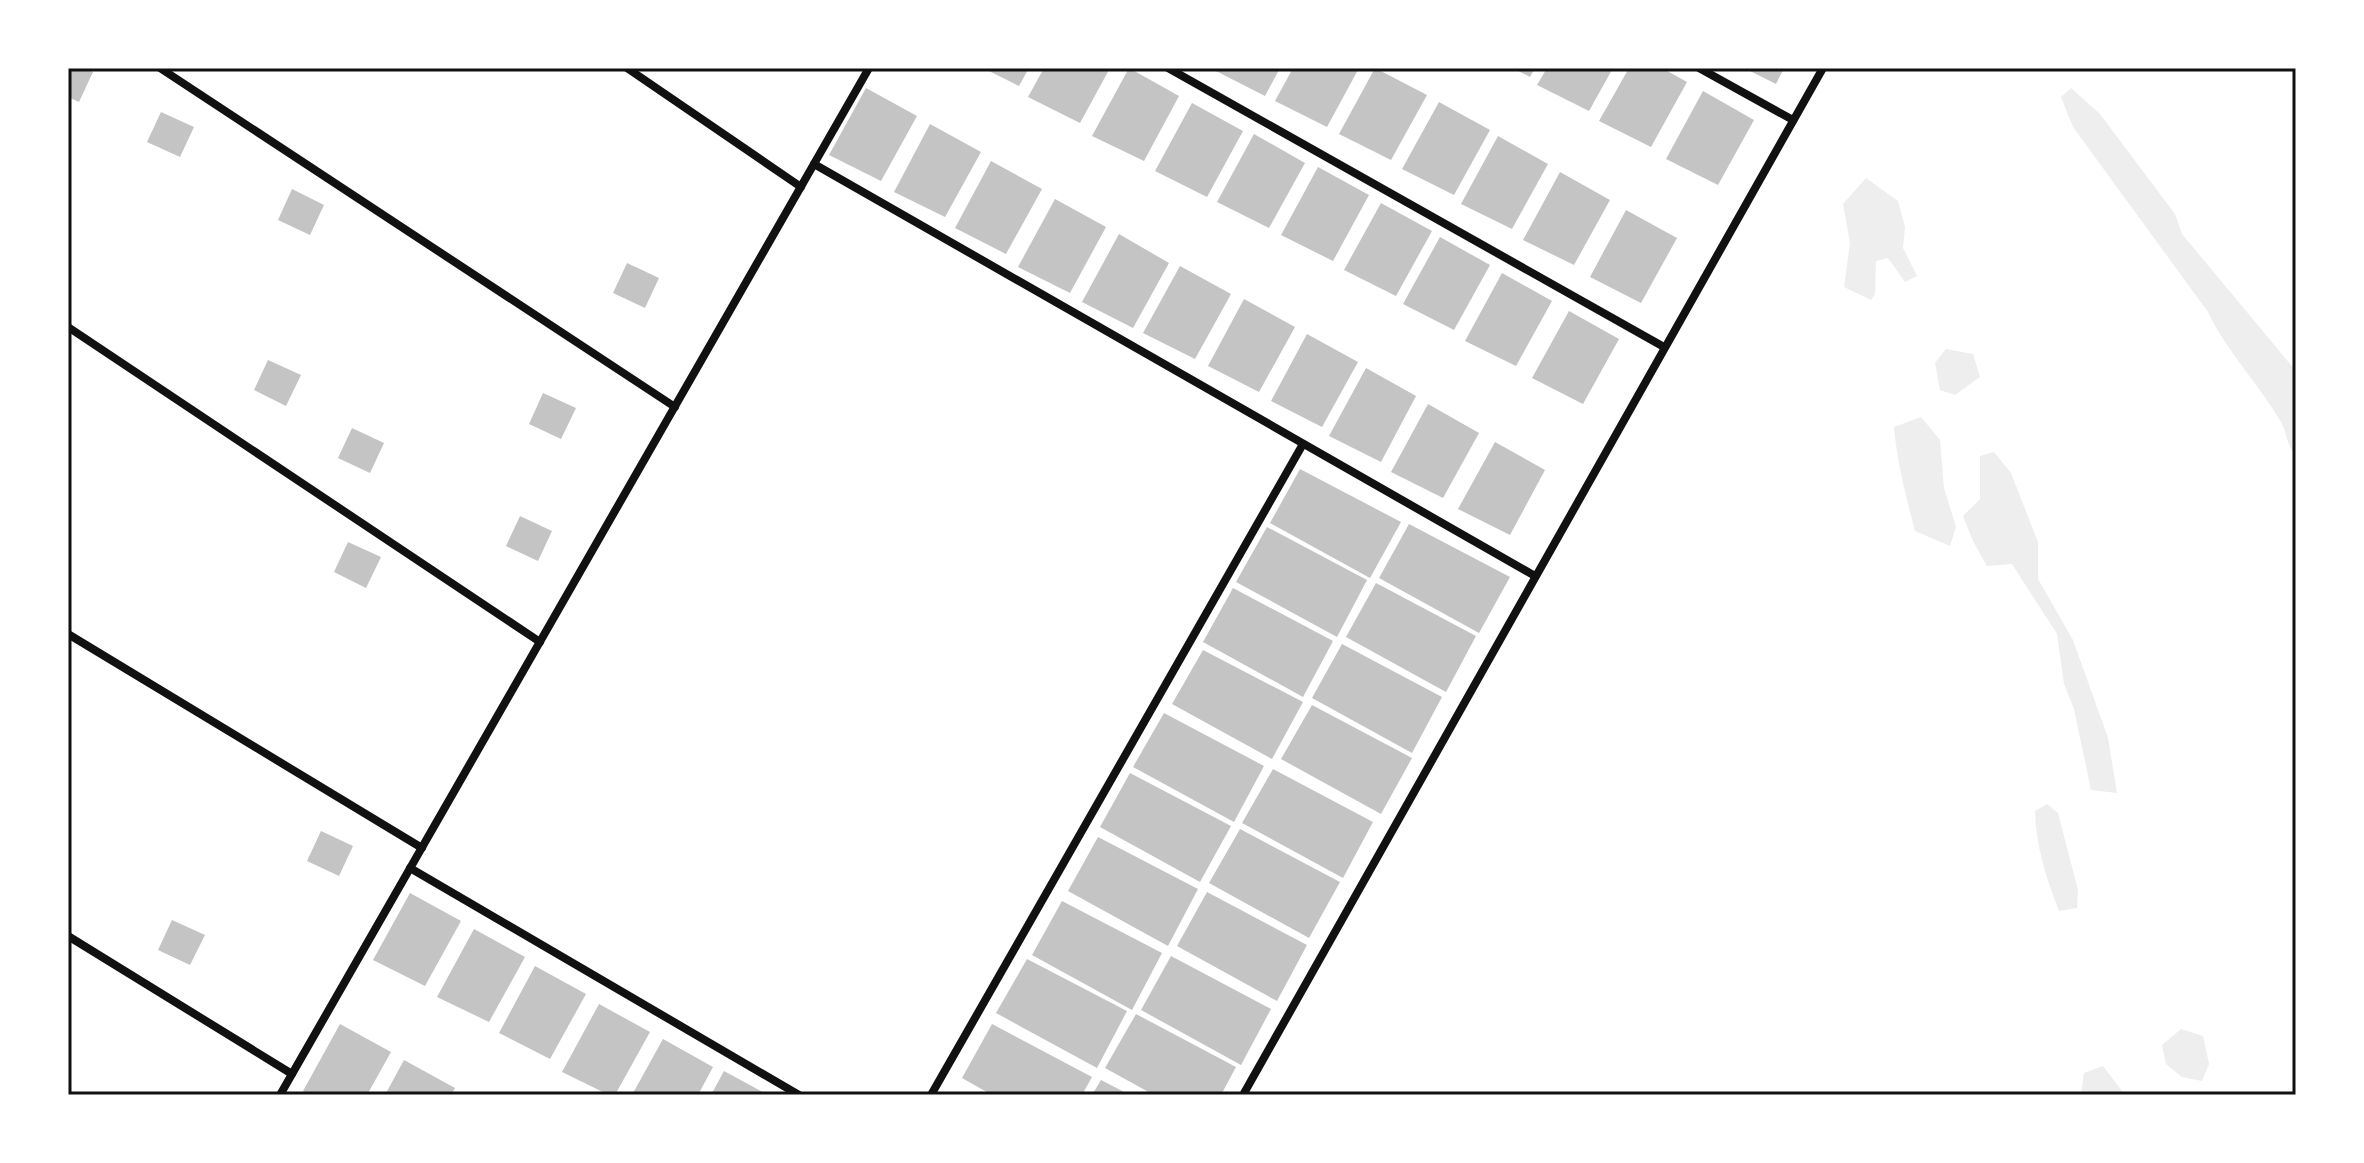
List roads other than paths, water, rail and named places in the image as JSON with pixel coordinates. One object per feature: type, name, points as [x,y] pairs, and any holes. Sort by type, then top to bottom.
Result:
[{"type":"street","points":[[160,68],[675,407]]},
{"type":"street","points":[[627,68],[801,187]]},
{"type":"street","points":[[280,1095],[869,68]]},
{"type":"street","points":[[1168,68],[1664,347]]},
{"type":"street","points":[[1699,68],[1793,120]]},
{"type":"street","points":[[1243,1095],[1823,68]]},
{"type":"street","points":[[814,164],[1535,576]]},
{"type":"street","points":[[68,327],[540,642]]},
{"type":"street","points":[[931,1095],[1303,444]]},
{"type":"street","points":[[68,634],[422,848]]},
{"type":"street","points":[[410,868],[799,1095]]},
{"type":"street","points":[[68,936],[292,1074]]}]
